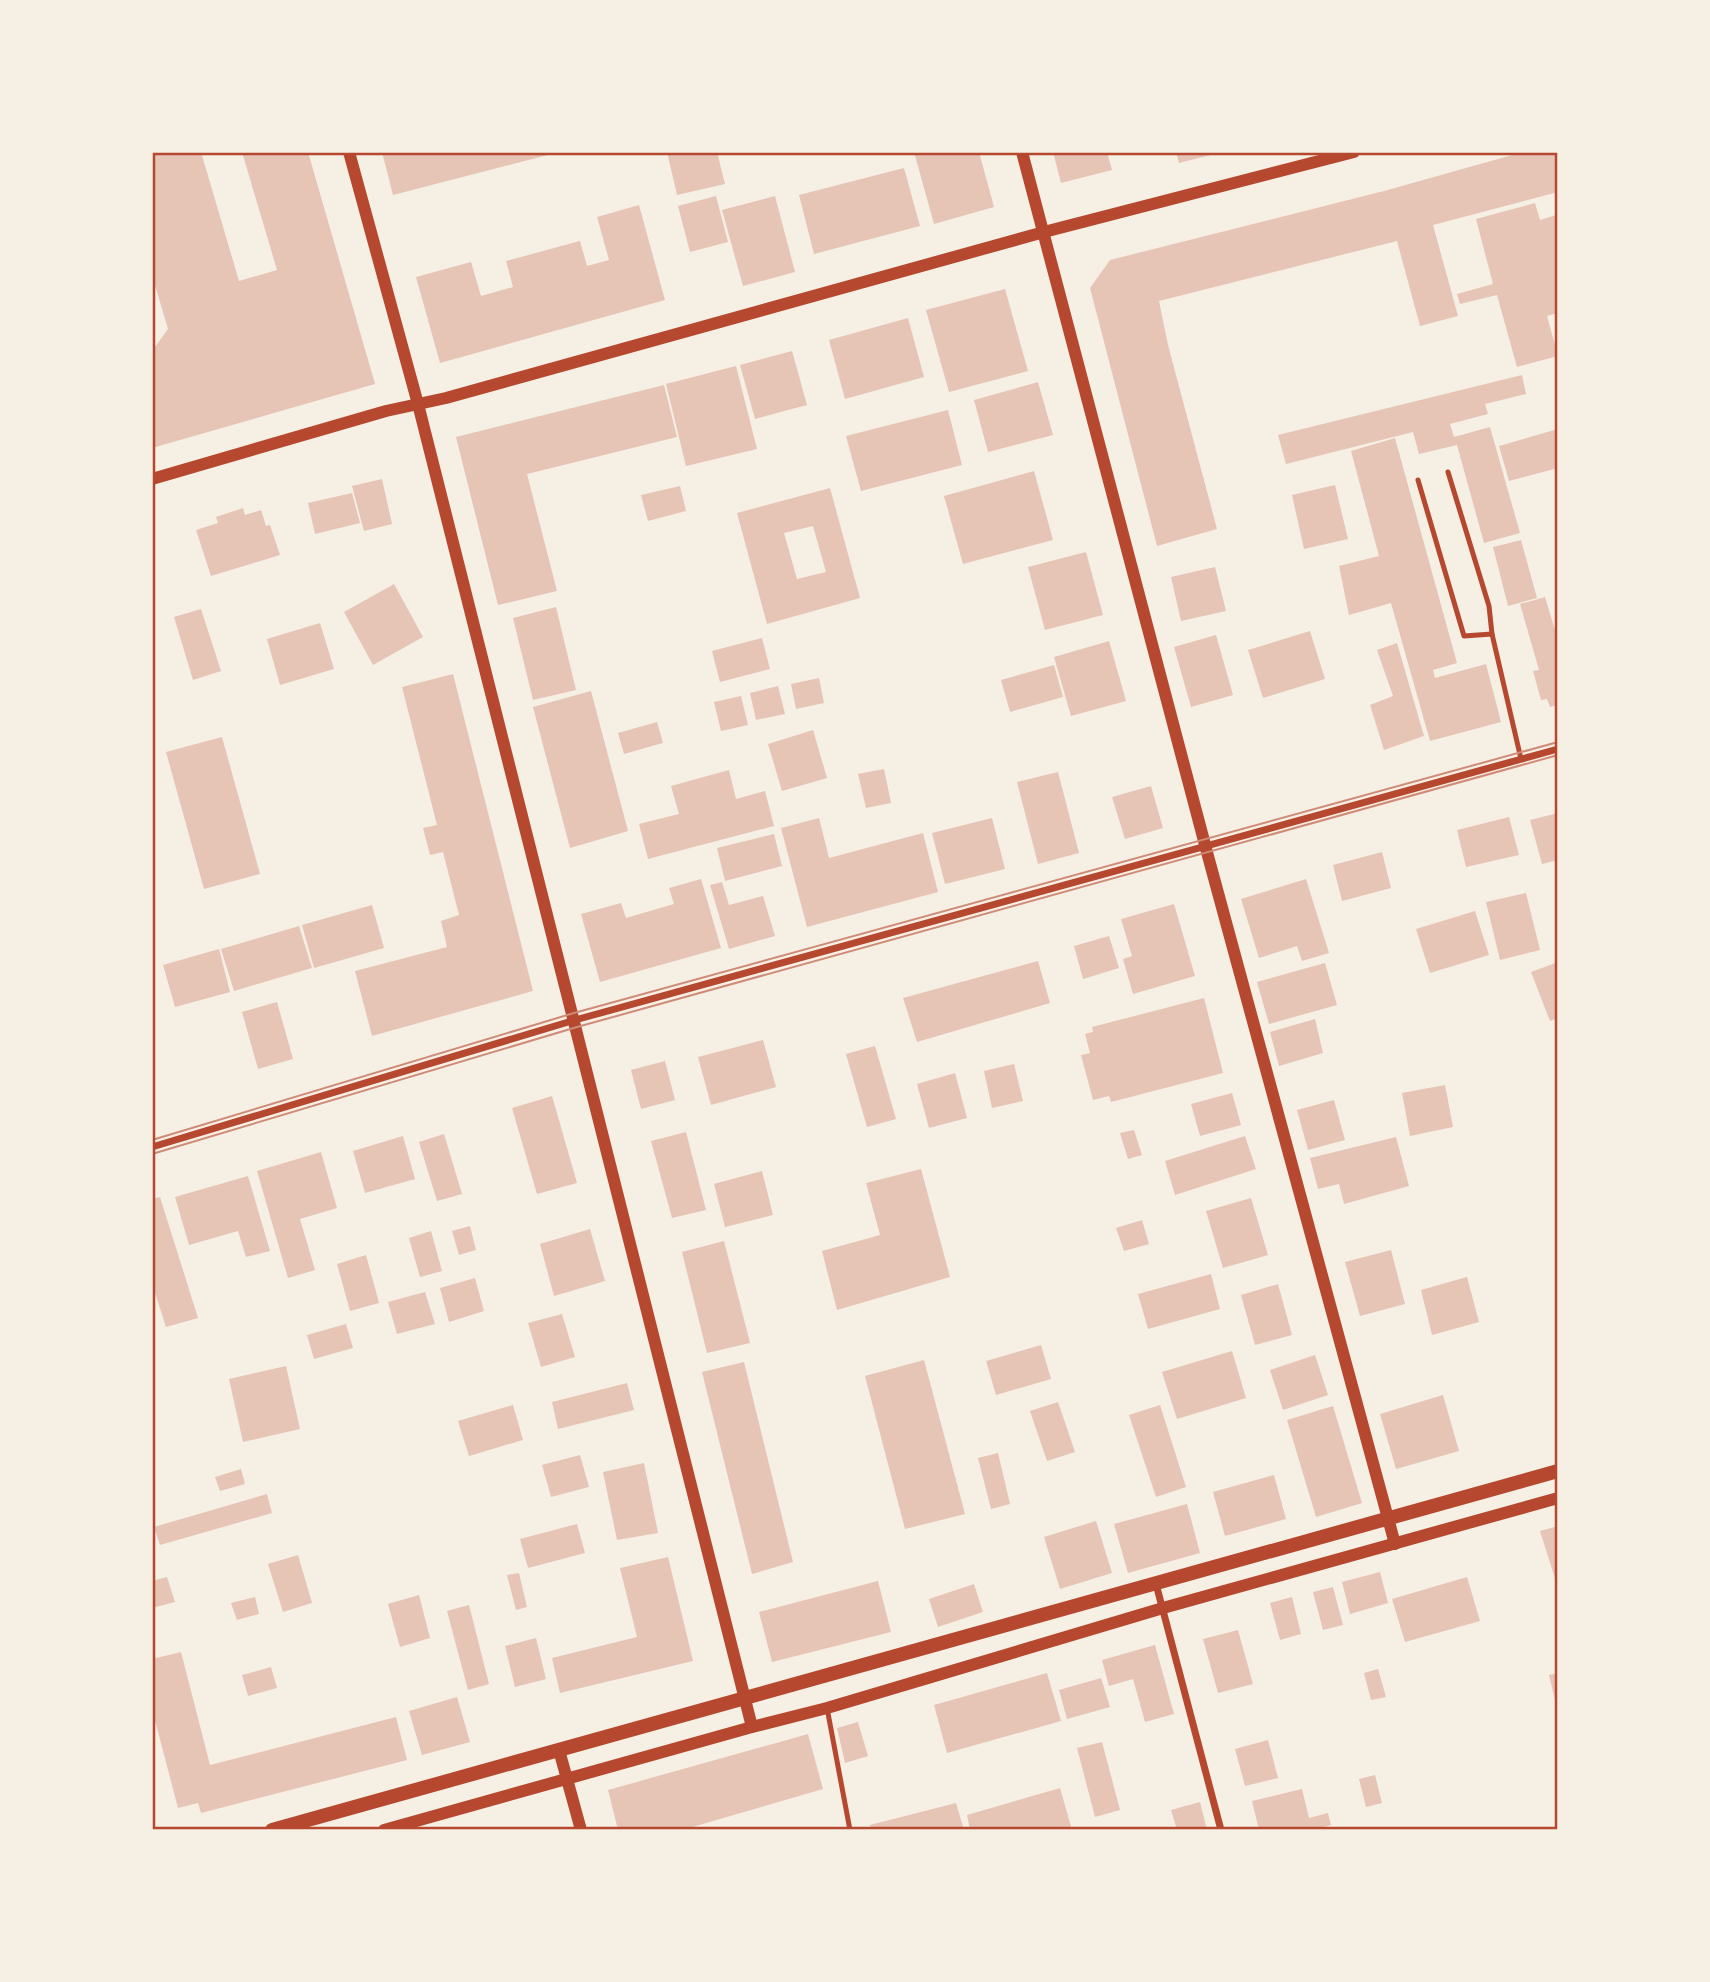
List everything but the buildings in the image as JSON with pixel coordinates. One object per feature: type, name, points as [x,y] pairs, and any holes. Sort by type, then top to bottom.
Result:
[{"type":"main road","points":[[272,1830],[1558,1471]]},
{"type":"street","points":[[349,152],[418,404],[752,1727]]},
{"type":"street","points":[[1022,152],[1395,1544]]},
{"type":"street","points":[[152,479],[386,411],[1044,232],[1354,152]]},
{"type":"street","points":[[152,1147],[575,1020],[1558,749]]},
{"type":"street","points":[[384,1830],[828,1708],[1163,1608],[1558,1498]]},
{"type":"street","points":[[1156,1582],[1221,1830]]},
{"type":"street","points":[[559,1750],[580,1830]]},
{"type":"lane","points":[[1448,472],[1489,606],[1492,634],[1521,759]]},
{"type":"lane","points":[[1418,480],[1464,636],[1492,634]]},
{"type":"lane","points":[[828,1708],[850,1830]]},
{"type":"tram line","points":[[152,1140],[574,1013],[1558,742]]},
{"type":"tram line","points":[[152,1154],[577,1027],[1558,755]]}]
